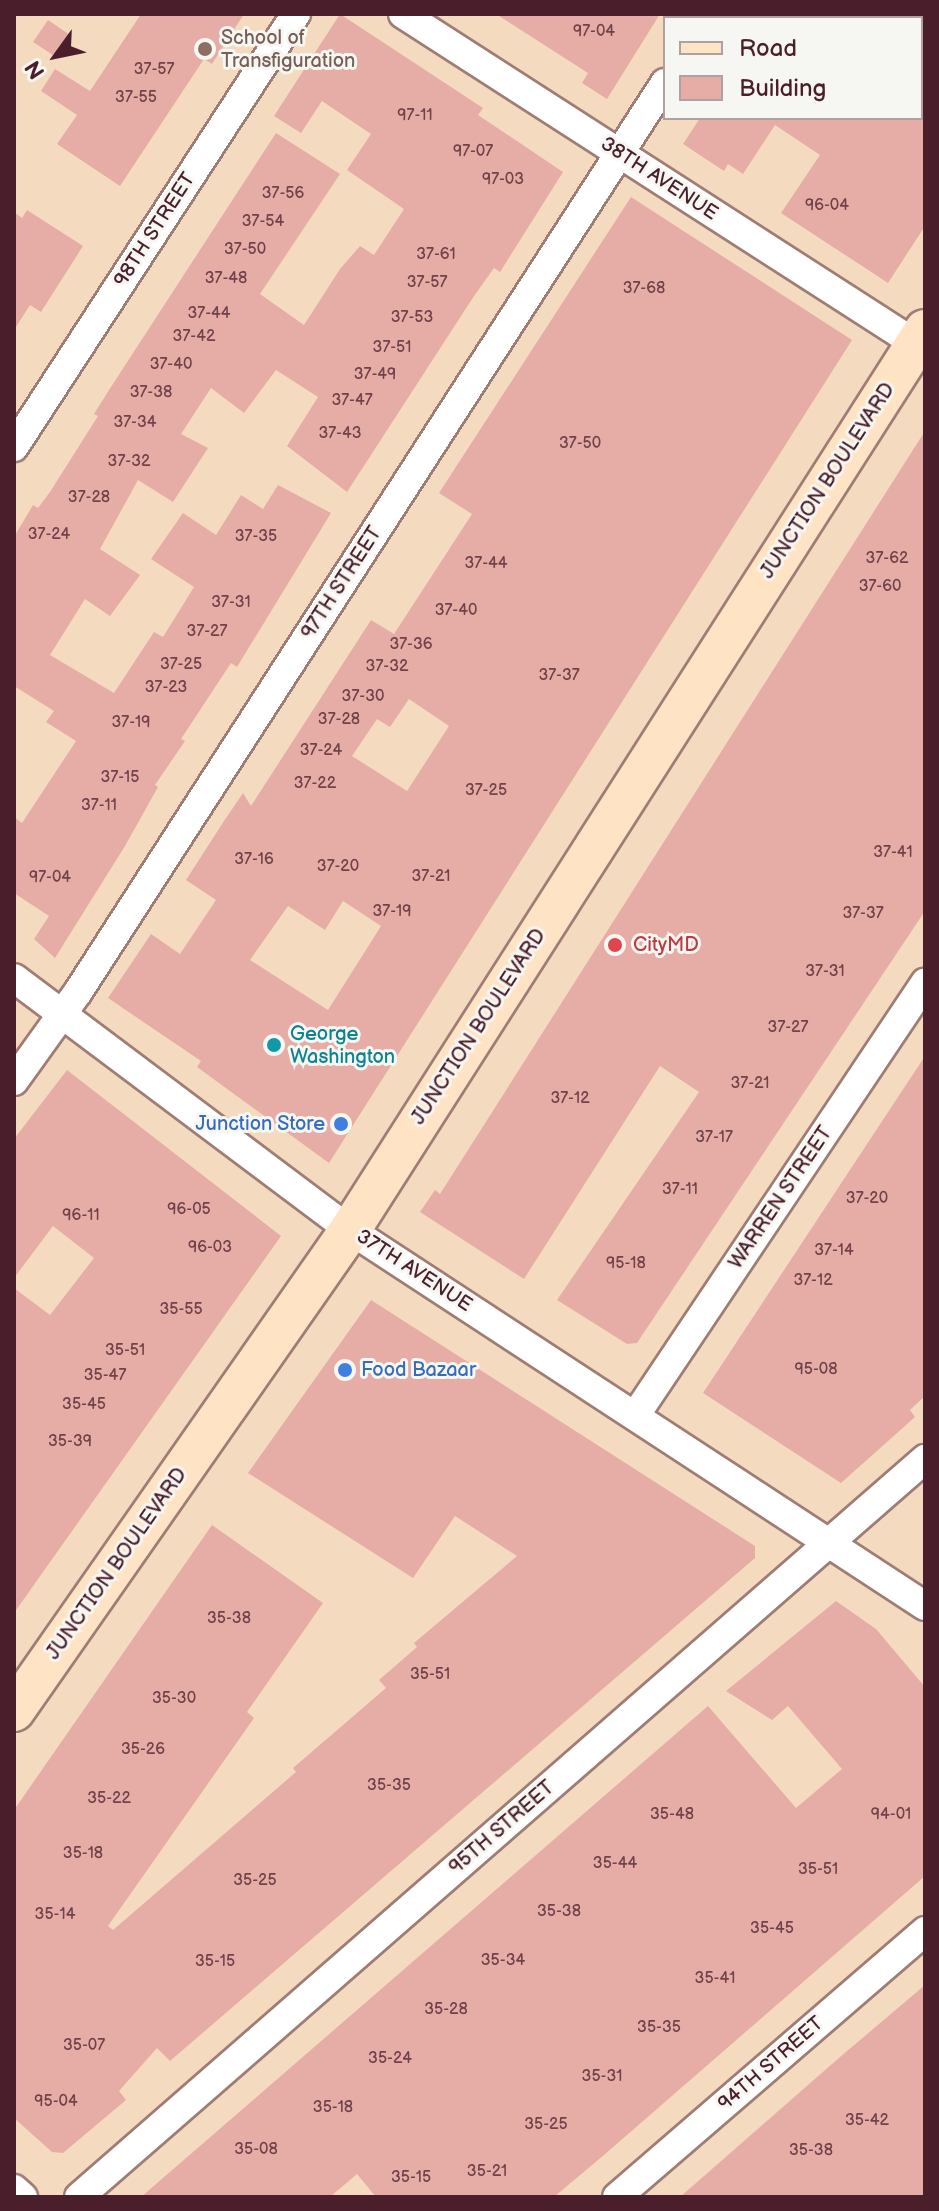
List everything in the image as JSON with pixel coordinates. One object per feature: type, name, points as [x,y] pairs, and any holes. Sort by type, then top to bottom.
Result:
[{"type":"main road","name":"JUNCTION BOULEVARD","points":[[14,1711],[350,1230],[920,337]]},
{"type":"street","name":"98TH STREET","points":[[14,447],[296,14]]},
{"type":"street","name":"38TH AVENUE","points":[[403,14],[619,153],[920,337]]},
{"type":"street","name":"97TH STREET","points":[[14,1081],[63,1016],[663,86]]},
{"type":"street","name":"37TH AVENUE","points":[[14,978],[350,1230],[637,1413],[914,1599]]},
{"type":"street","name":"WARREN STREET","points":[[637,1413],[925,983]]},
{"type":"street","name":"95TH STREET","points":[[79,2197],[925,1459]]},
{"type":"street","points":[[914,1599],[925,1617]]},
{"type":"street","name":"94TH STREET","points":[[617,2197],[925,1931]]},
{"type":"street","points":[[14,2189],[23,2197]]},
{"type":"building","points":[[141,14],[244,14],[212,64],[204,59],[120,186],[57,144],[77,115],[41,91],[55,69],[90,91]]},
{"type":"building","points":[[340,14],[483,108],[478,115],[563,172],[500,272],[494,268],[474,296],[347,492],[287,446],[318,397],[276,370],[244,413],[211,388],[181,434],[208,448],[173,502],[138,480],[100,549],[140,575],[110,616],[85,599],[50,655],[114,693],[154,632],[163,637],[194,587],[151,559],[183,513],[216,535],[241,495],[263,509],[278,485],[331,513],[237,667],[231,663],[181,739],[185,741],[155,785],[158,787],[125,846],[55,958],[34,939],[49,916],[14,893],[14,817],[22,823],[76,741],[46,722],[54,711],[14,686],[14,537],[33,505],[38,508],[50,492],[98,416],[94,414],[109,390],[276,133],[340,174],[260,294],[304,325],[340,269],[360,246],[374,255],[404,209],[347,170],[371,134],[322,101],[301,133],[274,116]]},
{"type":"building","points":[[496,14],[660,14],[607,99],[582,83],[588,73]]},
{"type":"building","points":[[48,20],[70,35],[56,57],[33,42]]},
{"type":"building","points":[[925,118],[925,226],[888,283],[781,213],[820,155],[775,125],[743,174],[728,164],[724,171],[683,144],[699,120]]},
{"type":"building","points":[[631,197],[852,340],[329,1163],[197,1067],[201,1061],[108,998],[151,934],[180,954],[216,900],[186,880],[224,821],[243,793],[251,806],[371,620],[394,634],[472,514],[439,493]],"holes":[[[409,699],[449,726],[407,791],[352,756],[377,719],[390,727]],[[343,901],[381,926],[328,1010],[250,960],[288,906],[325,930]]]},
{"type":"building","points":[[27,210],[83,246],[41,312],[30,305],[14,330],[14,212],[22,218]]},
{"type":"building","points":[[925,431],[925,911],[637,1343],[627,1344],[557,1300],[699,1092],[660,1066],[524,1279],[420,1212],[435,1190],[440,1194]]},
{"type":"building","points":[[925,1056],[925,1396],[910,1410],[915,1417],[841,1483],[703,1393]]},
{"type":"building","points":[[67,1070],[281,1236],[14,1613],[14,1288],[50,1315],[94,1258],[53,1226],[14,1278],[14,1139]]},
{"type":"building","points":[[371,1300],[755,1546],[755,1558],[170,2061],[157,2048],[119,2091],[126,2100],[63,2153],[52,2152],[14,2118],[14,1810],[212,1525],[323,1603],[247,1712],[254,1718],[108,1926],[113,1930],[296,1772],[293,1768],[386,1688],[379,1680],[417,1647],[414,1643],[517,1556],[455,1516],[413,1578],[248,1473]]},
{"type":"building","points":[[836,1601],[876,1629],[925,1687],[925,1876],[604,2155],[554,2197],[376,2197],[357,2174],[330,2197],[141,2197],[708,1706],[796,1808],[842,1769],[788,1706],[772,1720],[726,1691]]},
{"type":"building","points":[[925,1985],[925,2197],[680,2197],[840,2057]]},
{"type":"place","name":"School of Transfiguration","points":[[205,49]]},
{"type":"place","name":"CityMD","points":[[615,945]]},
{"type":"place","name":"George Washington","points":[[274,1045]]},
{"type":"place","name":"Junction Store","points":[[341,1124]]},
{"type":"place","name":"Food Bazaar","points":[[345,1370]]}]
